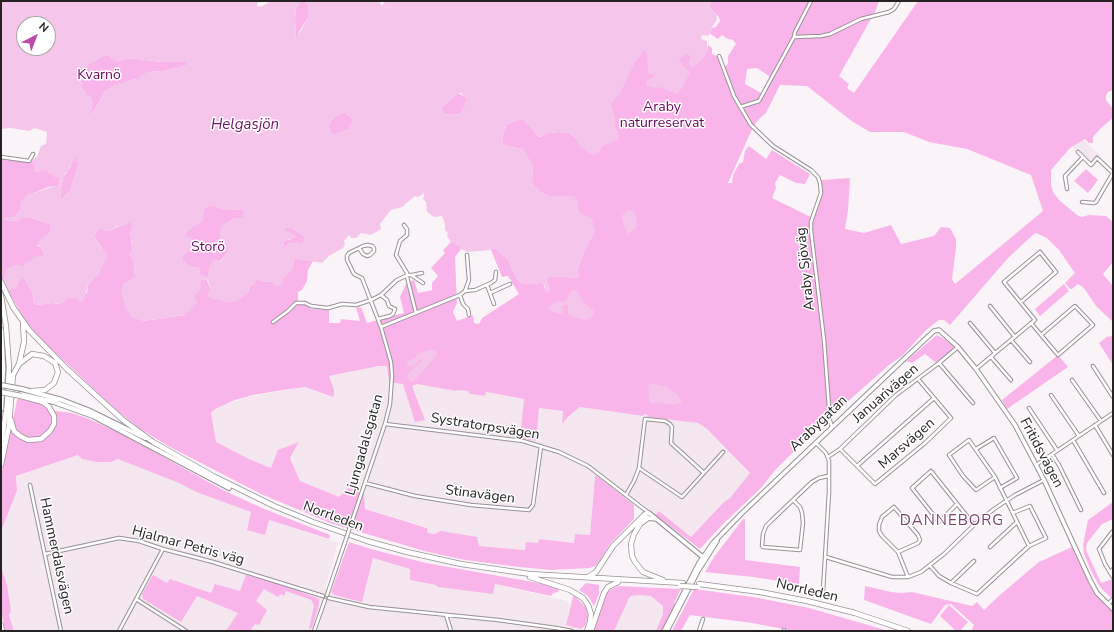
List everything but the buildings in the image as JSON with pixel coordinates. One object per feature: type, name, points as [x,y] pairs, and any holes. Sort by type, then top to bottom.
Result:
[{"type":"highway","points":[[1,282],[7,296],[23,323],[37,339],[101,401],[153,442]]},
{"type":"highway","points":[[1,446],[7,405],[8,367],[6,326],[2,297]]},
{"type":"highway","points":[[1,465],[10,412],[13,375],[19,364],[24,342],[23,323]]},
{"type":"highway","points":[[1,330],[1,409]]},
{"type":"highway","points":[[19,364],[32,354],[44,356],[55,363],[58,372],[54,382],[45,390],[32,391]]},
{"type":"highway","points":[[2,384],[1,390],[36,397]]},
{"type":"highway","points":[[10,412],[11,423],[14,431],[28,440],[41,439],[50,431],[54,424],[54,416],[49,407],[43,402],[22,394]]},
{"type":"highway","name":"Norrleden","points":[[153,442],[213,476],[257,498],[308,520],[367,541],[432,558],[484,568],[530,574],[682,584]]},
{"type":"highway","name":"Norrleden","points":[[229,488],[295,518],[367,543],[438,562],[530,577],[682,584]]},
{"type":"highway","points":[[584,578],[594,574],[609,550],[647,515]]},
{"type":"highway","points":[[647,515],[634,534],[631,544],[632,556],[643,572],[668,582]]},
{"type":"highway","points":[[530,577],[570,590],[583,598],[588,605],[590,614],[590,622],[587,631]]},
{"type":"highway","points":[[591,631],[604,593],[608,587],[618,582]]},
{"type":"highway","points":[[682,584],[698,586]]},
{"type":"highway","name":"Norrleden","points":[[698,586],[752,593],[806,603],[852,615],[900,631]]},
{"type":"highway","name":"Norrleden","points":[[698,586],[760,592],[807,601],[855,613],[908,631]]},
{"type":"highway","points":[[1,625],[2,631]]},
{"type":"main road","name":"Norrleden","points":[[2,384],[22,394],[32,391],[88,410],[153,442]]},
{"type":"main road","points":[[1,390],[22,394]]},
{"type":"main road","name":"Norrleden","points":[[36,397],[66,406],[100,420],[229,488]]},
{"type":"street","points":[[742,107],[759,102],[794,37],[811,1]]},
{"type":"street","points":[[794,37],[821,36],[830,34],[861,19],[890,11],[894,9],[899,1]]},
{"type":"street","name":"Araby Sjöväg","points":[[719,56],[734,96],[751,124],[770,144],[811,170],[818,177],[820,183],[821,193],[811,222],[811,231],[824,340],[830,421],[832,427]]},
{"type":"street","points":[[1078,152],[1090,165],[1097,158],[1113,173],[1096,202],[1088,204],[1082,202]]},
{"type":"street","points":[[1,157],[29,161],[33,154]]},
{"type":"street","points":[[1067,189],[1065,176],[1083,157]]},
{"type":"street","points":[[404,226],[407,229],[407,235],[400,241],[396,255],[409,275],[416,313]]},
{"type":"street","points":[[368,245],[374,248],[374,251],[367,256],[363,254],[359,248],[368,245]]},
{"type":"street","name":"Ljungadalsgatan","points":[[328,596],[385,424],[390,404],[392,376],[391,362],[381,326],[362,278],[358,277],[352,272],[347,260],[347,256],[350,253],[359,248]]},
{"type":"street","points":[[976,369],[1035,320],[1004,282],[1040,252],[1056,272],[1021,302]]},
{"type":"street","points":[[381,326],[460,295],[464,291],[469,280],[467,255]]},
{"type":"street","points":[[464,291],[475,290],[493,282],[496,272]]},
{"type":"street","points":[[273,322],[296,303],[305,303],[311,306],[328,308],[342,304],[356,305],[381,295],[397,280],[409,275],[422,273]]},
{"type":"street","points":[[409,275],[423,283]]},
{"type":"street","points":[[490,293],[510,284]]},
{"type":"street","points":[[487,285],[494,304]]},
{"type":"street","points":[[378,319],[390,316],[393,314],[395,309],[389,306],[385,298],[381,295]]},
{"type":"street","points":[[460,295],[463,304],[468,309],[469,315]]},
{"type":"street","points":[[990,306],[1015,336]]},
{"type":"street","points":[[1031,323],[1041,335],[1058,355],[1093,325],[1075,306],[1041,335]]},
{"type":"street","points":[[970,323],[995,353]]},
{"type":"street","name":"Fritidsvägen","points":[[932,333],[936,330],[942,331],[958,347],[976,369],[1007,413],[1044,480],[1090,580],[1098,593],[1113,608]]},
{"type":"street","name":"Arabygatan","points":[[664,631],[704,558],[723,533],[832,427],[932,333]]},
{"type":"street","points":[[1011,340],[1030,362]]},
{"type":"street","name":"Januarivägen","points":[[828,457],[840,449],[896,395],[958,347]]},
{"type":"street","points":[[991,357],[1011,380]]},
{"type":"street","points":[[939,363],[973,403]]},
{"type":"street","points":[[1093,366],[1113,397]]},
{"type":"street","points":[[840,449],[857,466],[934,398],[918,379]]},
{"type":"street","points":[[1072,380],[1101,421]]},
{"type":"street","points":[[1051,395],[1079,436]]},
{"type":"street","name":"Marsvägen","points":[[857,466],[875,484],[925,443],[951,418],[934,398]]},
{"type":"street","points":[[1029,408],[1057,450]]},
{"type":"street","points":[[1036,465],[1113,413]]},
{"type":"street","points":[[626,495],[639,468],[645,419],[665,421],[670,424],[672,427],[671,443],[704,473]]},
{"type":"street","name":"Systratorpsvägen","points":[[385,424],[523,441],[559,452],[596,472],[626,495],[647,515],[656,520],[704,558]]},
{"type":"street","points":[[1095,425],[1113,454]]},
{"type":"street","points":[[976,449],[994,438],[1017,478],[1000,488]]},
{"type":"street","points":[[995,477],[976,490],[949,455],[969,440],[995,477],[1029,546]]},
{"type":"street","points":[[1073,440],[1104,493]]},
{"type":"street","points":[[816,443],[828,457],[829,492],[823,591]]},
{"type":"street","name":"Stinavägen","points":[[365,483],[414,496],[471,505],[529,510],[533,505],[540,446]]},
{"type":"street","points":[[639,468],[682,497],[723,452]]},
{"type":"street","points":[[1052,454],[1060,465],[1081,510]]},
{"type":"street","points":[[957,504],[939,522],[912,488],[931,471],[974,525]]},
{"type":"street","points":[[793,500],[800,507],[802,513],[800,550],[763,547],[763,534],[766,526],[793,500],[816,479],[828,476]]},
{"type":"street","points":[[826,557],[892,577],[908,577],[921,572],[930,566],[974,525],[1007,500],[1044,480]]},
{"type":"street","name":"Hammerdalsvägen","points":[[30,485],[61,631]]},
{"type":"street","points":[[930,566],[950,583],[977,594],[1029,546],[1046,538],[1030,506],[1013,513]]},
{"type":"street","points":[[898,552],[920,540],[918,535],[894,507],[882,517],[879,525],[879,531],[898,552],[908,577]]},
{"type":"street","points":[[990,547],[1017,522]]},
{"type":"street","points":[[1113,531],[1099,549],[1113,577]]},
{"type":"street","name":"Hjalmar Petris väg","points":[[45,554],[119,538],[139,541],[323,596]]},
{"type":"street","points":[[119,631],[163,549]]},
{"type":"street","name":"Arabygatan","points":[[667,631],[704,558]]},
{"type":"street","points":[[950,583],[974,561]]},
{"type":"street","points":[[1110,572],[1113,569]]},
{"type":"street","points":[[325,600],[323,596],[369,607],[572,631]]},
{"type":"street","points":[[314,631],[325,600],[328,596]]},
{"type":"street","points":[[136,599],[186,631]]},
{"type":"street","points":[[1108,604],[1113,599]]},
{"type":"street","points":[[446,615],[450,631]]},
{"type":"street","points":[[699,631],[704,619]]},
{"type":"street","points":[[553,631],[556,628]]},
{"type":"shaded area","points":[[1081,138],[1100,155],[1091,165],[1073,148],[1073,146]]},
{"type":"shaded area","points":[[379,366],[387,366],[389,382],[403,383],[425,420],[412,386],[417,384],[456,391],[469,391],[469,394],[485,396],[485,392],[524,399],[520,438],[535,441],[539,408],[563,411],[562,423],[580,407],[642,416],[643,414],[648,415],[648,417],[698,423],[707,429],[750,473],[730,498],[724,502],[691,537],[659,511],[655,515],[638,500],[634,505],[595,476],[590,535],[574,543],[539,539],[538,543],[525,550],[479,546],[477,537],[428,533],[427,527],[365,509],[300,481],[290,458],[299,442],[271,468],[249,459],[216,442],[211,413],[222,405],[248,397],[304,387],[330,397],[334,394],[329,376]]},
{"type":"shaded area","points":[[78,455],[110,462],[118,458],[179,483],[196,492],[252,512],[247,529],[269,520],[338,543],[325,589],[334,595],[362,602],[373,558],[411,569],[411,580],[436,585],[438,587],[493,593],[494,584],[567,601],[570,603],[566,624],[590,631],[14,631],[9,615],[7,585],[1,567],[1,531],[17,491],[16,476]]},
{"type":"shaded area","points":[[617,591],[660,595],[666,609],[657,631],[597,631]]},
{"type":"green space","points":[[301,1],[305,1],[308,5],[309,12],[308,18],[300,30],[296,40],[296,9]]},
{"type":"green space","name":"Araby naturreservat","points":[[709,1],[879,1],[876,10],[839,76],[849,84],[847,88],[854,93],[918,1],[1113,1],[1113,90],[1108,92],[1106,100],[1113,109],[1113,118],[1093,137],[1093,143],[1089,143],[1085,139],[1070,148],[1051,170],[1051,185],[1053,192],[1059,200],[1077,215],[1082,217],[1089,215],[1106,216],[1113,222],[1113,262],[1103,274],[1113,286],[1113,322],[1096,306],[1084,288],[1078,284],[1070,289],[1065,283],[1075,273],[1059,250],[1047,238],[1036,233],[1034,234],[1008,258],[950,325],[944,320],[939,320],[926,330],[902,356],[889,365],[818,428],[776,469],[761,488],[722,525],[700,549],[655,515],[659,511],[691,537],[724,502],[730,498],[750,473],[707,429],[698,423],[647,417],[648,415],[643,414],[643,416],[580,407],[562,424],[563,411],[539,408],[536,441],[520,438],[524,399],[486,392],[485,396],[469,394],[469,391],[456,391],[417,384],[412,386],[425,420],[415,422],[403,384],[389,382],[387,366],[379,366],[329,376],[334,390],[333,397],[305,387],[253,395],[235,400],[215,409],[211,413],[216,442],[249,459],[271,468],[278,450],[299,442],[290,458],[300,481],[339,497],[348,488],[364,494],[365,509],[427,528],[428,533],[434,534],[441,531],[477,537],[479,546],[525,550],[526,542],[538,543],[539,539],[574,543],[575,534],[590,535],[595,476],[634,505],[634,519],[610,544],[597,565],[590,568],[552,570],[465,560],[424,551],[330,523],[261,494],[168,446],[139,428],[115,409],[27,324],[8,291],[10,289],[15,289],[19,280],[24,277],[33,294],[34,303],[36,305],[52,303],[61,304],[69,297],[76,298],[87,293],[88,285],[99,273],[104,252],[94,236],[96,232],[100,228],[109,231],[130,221],[133,226],[131,242],[133,248],[130,254],[134,262],[135,278],[124,284],[122,290],[127,309],[143,321],[185,315],[201,279],[207,280],[210,289],[219,299],[236,301],[248,293],[249,287],[254,284],[256,278],[261,281],[273,282],[284,277],[292,269],[294,258],[313,261],[308,270],[307,281],[302,290],[298,292],[298,303],[305,304],[311,309],[329,310],[329,323],[340,323],[341,319],[360,321],[356,308],[361,307],[367,323],[404,313],[400,297],[407,282],[414,280],[418,293],[432,290],[432,283],[438,276],[431,268],[445,253],[443,250],[450,243],[455,243],[460,245],[461,249],[455,257],[457,303],[453,312],[457,321],[473,315],[474,323],[479,324],[482,318],[519,294],[508,276],[502,277],[491,250],[495,248],[508,259],[519,281],[522,283],[542,283],[545,290],[548,292],[550,289],[546,280],[550,276],[577,278],[579,275],[577,271],[584,251],[595,231],[585,222],[563,196],[548,196],[540,192],[534,186],[532,180],[533,166],[522,149],[506,146],[502,143],[503,133],[507,124],[518,120],[524,120],[540,137],[546,133],[570,133],[578,141],[607,26],[630,13],[707,52],[708,45],[712,48],[712,54],[717,56],[723,68],[728,64],[728,56],[736,44],[733,40],[722,35],[718,39],[709,33],[720,21],[719,17],[710,8]],"holes":[[[757,68],[769,76],[769,79],[761,93],[745,84],[747,69]],[[780,85],[807,86],[853,122],[870,132],[904,132],[929,142],[967,149],[1031,175],[1043,211],[955,284],[952,279],[956,239],[950,228],[941,227],[934,236],[901,244],[891,225],[864,233],[845,229],[848,211],[850,178],[821,180],[822,191],[813,218],[772,198],[776,188],[775,183],[780,175],[796,183],[805,184],[810,174],[772,150],[766,159],[749,146],[745,151],[743,162],[739,164],[733,175],[732,183],[728,183],[753,127],[766,113]]]},
{"type":"green space","name":"Kvarnö","points":[[103,56],[110,56],[118,61],[130,58],[161,62],[187,62],[186,66],[164,71],[148,72],[139,79],[111,87],[105,92],[87,122],[92,109],[82,88],[83,69],[88,64]]},
{"type":"green space","points":[[458,93],[467,98],[465,107],[459,114],[444,114],[441,108]]},
{"type":"green space","points":[[345,112],[354,120],[348,129],[334,135],[331,134],[328,126],[331,121],[336,116]]},
{"type":"green space","points":[[78,153],[78,167],[70,191],[61,200],[60,196],[63,177]]},
{"type":"green space","points":[[1,157],[32,160],[37,172],[42,169],[46,170],[60,179],[58,188],[54,186],[48,187],[32,194],[14,217],[5,217],[5,220],[19,221],[20,218],[32,218],[50,224],[50,232],[37,246],[41,247],[45,255],[32,260],[24,266],[14,266],[7,269],[5,278],[1,281]]},
{"type":"green space","points":[[1086,169],[1098,180],[1088,193],[1074,181]]},
{"type":"green space","name":"Storö","points":[[215,206],[221,209],[243,210],[243,218],[236,218],[228,222],[224,243],[229,250],[208,276],[203,276],[199,273],[200,268],[189,267],[183,261],[182,257],[194,245],[185,236],[186,232],[202,221],[203,211],[205,207]]},
{"type":"green space","points":[[285,228],[292,228],[305,237],[303,244],[290,243],[284,248],[283,241],[292,239],[285,231]]},
{"type":"green space","points":[[1064,284],[1069,291],[1040,316],[1035,309]]},
{"type":"green space","points":[[937,335],[958,347],[939,363],[935,362],[925,354],[912,363],[906,361]]},
{"type":"green space","points":[[1113,335],[1113,365],[1099,343],[1108,336]]},
{"type":"green space","points":[[1058,355],[1068,367],[1007,409],[1002,400]]},
{"type":"green space","points":[[20,397],[56,411],[72,413],[89,419],[118,432],[223,490],[262,508],[330,535],[329,539],[269,520],[265,535],[247,530],[251,512],[196,492],[179,483],[118,459],[111,462],[97,462],[82,459],[78,455],[16,476],[17,491],[1,531],[1,476],[17,400]]},
{"type":"green space","points":[[1113,502],[1113,519],[1102,524],[1087,543],[1086,550],[1101,583],[1113,579],[1113,597],[1111,598],[1100,587],[1092,573],[1084,554],[1083,545],[1088,520]]},
{"type":"green space","points":[[743,519],[745,519],[745,560],[800,567],[799,584],[705,572],[714,557]]},
{"type":"green space","points":[[349,542],[426,563],[550,585],[559,589],[558,592],[553,593],[551,596],[495,584],[493,594],[438,587],[436,585],[410,580],[410,569],[373,558],[362,602],[334,595],[331,592]]},
{"type":"green space","points":[[1072,547],[1095,594],[1113,611],[1113,631],[971,631],[974,625],[951,604],[945,605],[931,624],[864,600],[865,586],[891,592],[912,592],[972,606],[977,602],[984,610],[1039,562]]},
{"type":"green space","points":[[1,567],[7,585],[11,611],[9,615],[14,631],[5,631],[1,609]]},
{"type":"green space","points":[[153,575],[167,583],[170,579],[211,593],[215,584],[240,591],[246,575],[287,586],[319,599],[319,605],[313,625],[311,629],[309,629],[314,605],[311,600],[286,591],[284,596],[281,594],[278,597],[264,589],[256,601],[267,610],[259,625],[255,624],[250,631],[226,631],[238,613],[197,596],[181,622],[143,599],[142,594]]},
{"type":"green space","points":[[586,583],[599,585],[599,594],[594,606],[588,596],[579,590]]},
{"type":"green space","points":[[618,586],[681,589],[674,603],[676,604],[662,631],[656,631],[663,614],[663,606],[651,596],[638,595],[631,596],[629,598],[614,631],[594,631],[604,597],[610,590]]},
{"type":"green space","points":[[694,589],[753,597],[809,608],[889,631],[794,631],[752,623],[690,615],[681,631],[672,631]]},
{"type":"green space","points":[[573,596],[576,597],[586,608],[588,616],[585,626],[581,629],[566,625]]},
{"type":"green space","points":[[949,605],[968,622],[960,631],[956,631],[940,616]]},
{"type":"water","name":"Helgasjön","points":[[1,1],[259,1],[257,5],[258,7],[272,1],[301,1],[296,9],[296,39],[308,18],[308,5],[305,1],[379,1],[382,6],[385,1],[709,1],[710,8],[716,14],[717,19],[709,33],[709,36],[702,35],[701,39],[707,41],[707,52],[701,61],[693,67],[689,66],[691,57],[688,54],[679,59],[681,64],[690,72],[683,87],[677,94],[659,87],[654,88],[647,86],[647,80],[655,76],[655,74],[648,74],[647,54],[642,50],[641,55],[634,64],[621,92],[611,104],[615,118],[615,125],[619,136],[618,140],[603,146],[598,153],[593,155],[590,154],[579,146],[578,141],[570,133],[553,132],[538,137],[524,120],[518,120],[507,124],[503,133],[502,143],[506,146],[522,149],[533,166],[532,180],[534,186],[540,192],[548,196],[574,196],[578,202],[578,209],[580,213],[592,219],[595,231],[584,251],[577,271],[579,275],[578,278],[550,276],[546,280],[550,289],[549,292],[545,291],[545,286],[542,283],[528,285],[516,280],[515,274],[508,259],[495,248],[491,250],[468,252],[461,249],[460,245],[456,243],[450,243],[442,216],[434,217],[427,212],[426,202],[423,199],[423,191],[422,195],[417,197],[415,196],[402,207],[391,210],[380,224],[381,229],[371,235],[361,233],[356,238],[351,238],[349,235],[344,241],[345,244],[343,248],[329,256],[322,263],[294,258],[292,270],[284,277],[281,286],[274,286],[272,282],[261,281],[256,278],[255,284],[249,287],[248,293],[236,301],[228,303],[207,296],[210,289],[208,280],[201,279],[200,290],[194,296],[197,303],[185,315],[143,321],[131,317],[123,297],[122,290],[124,284],[135,278],[134,262],[129,254],[133,248],[129,233],[133,226],[130,222],[124,226],[118,226],[109,231],[100,228],[96,232],[94,236],[101,248],[108,255],[99,273],[88,285],[84,300],[80,302],[76,298],[69,297],[61,304],[52,303],[36,305],[34,303],[33,294],[24,277],[19,280],[15,289],[10,289],[1,298],[1,281],[5,278],[6,269],[17,264],[19,266],[24,266],[26,262],[32,260],[34,257],[45,255],[41,247],[37,245],[40,239],[50,232],[50,224],[32,218],[20,218],[19,221],[4,220],[5,217],[14,217],[19,212],[21,201],[29,193],[32,194],[54,186],[58,188],[60,179],[54,177],[46,170],[42,169],[37,172],[35,171],[36,167],[32,160],[37,157],[41,146],[46,144],[47,132],[35,128],[29,131],[11,128],[1,129]],"holes":[[[103,56],[110,56],[114,60],[118,61],[130,58],[161,62],[187,62],[186,66],[164,71],[148,72],[139,76],[139,79],[111,87],[105,92],[88,121],[93,101],[91,96],[87,95],[82,88],[83,69],[88,64]],[[458,93],[461,93],[466,98],[465,107],[459,114],[444,114],[441,108]],[[345,112],[354,120],[348,129],[334,135],[331,134],[328,126],[336,116]],[[77,155],[78,167],[70,191],[61,200],[60,196],[63,177],[65,173],[68,172],[72,161]],[[215,206],[221,209],[243,210],[243,218],[236,218],[222,225],[220,240],[229,250],[221,262],[217,259],[212,262],[209,268],[208,276],[203,276],[199,273],[200,268],[189,267],[183,261],[182,257],[194,245],[193,240],[189,236],[185,236],[186,232],[202,221],[205,207]],[[285,228],[292,228],[305,237],[303,244],[290,243],[284,247],[283,241],[297,237],[291,232],[285,231]]]},
{"type":"water","points":[[628,210],[634,212],[637,219],[636,228],[628,234],[622,218],[623,214]]},
{"type":"water","points":[[571,291],[577,291],[585,304],[594,311],[594,314],[589,319],[584,320],[569,315],[567,304],[562,306],[563,312],[561,314],[553,312],[549,309],[554,302],[566,301]]},
{"type":"water","points":[[432,349],[436,351],[437,355],[415,380],[412,382],[409,381],[407,374],[422,360],[420,359],[419,362],[410,367],[406,363],[415,358],[419,353]]},
{"type":"water","points":[[652,383],[666,386],[677,394],[682,403],[674,405],[658,402],[651,404],[649,400],[648,386]]},
{"type":"district","name":"DANNEBORG","points":[[952,521]]}]
